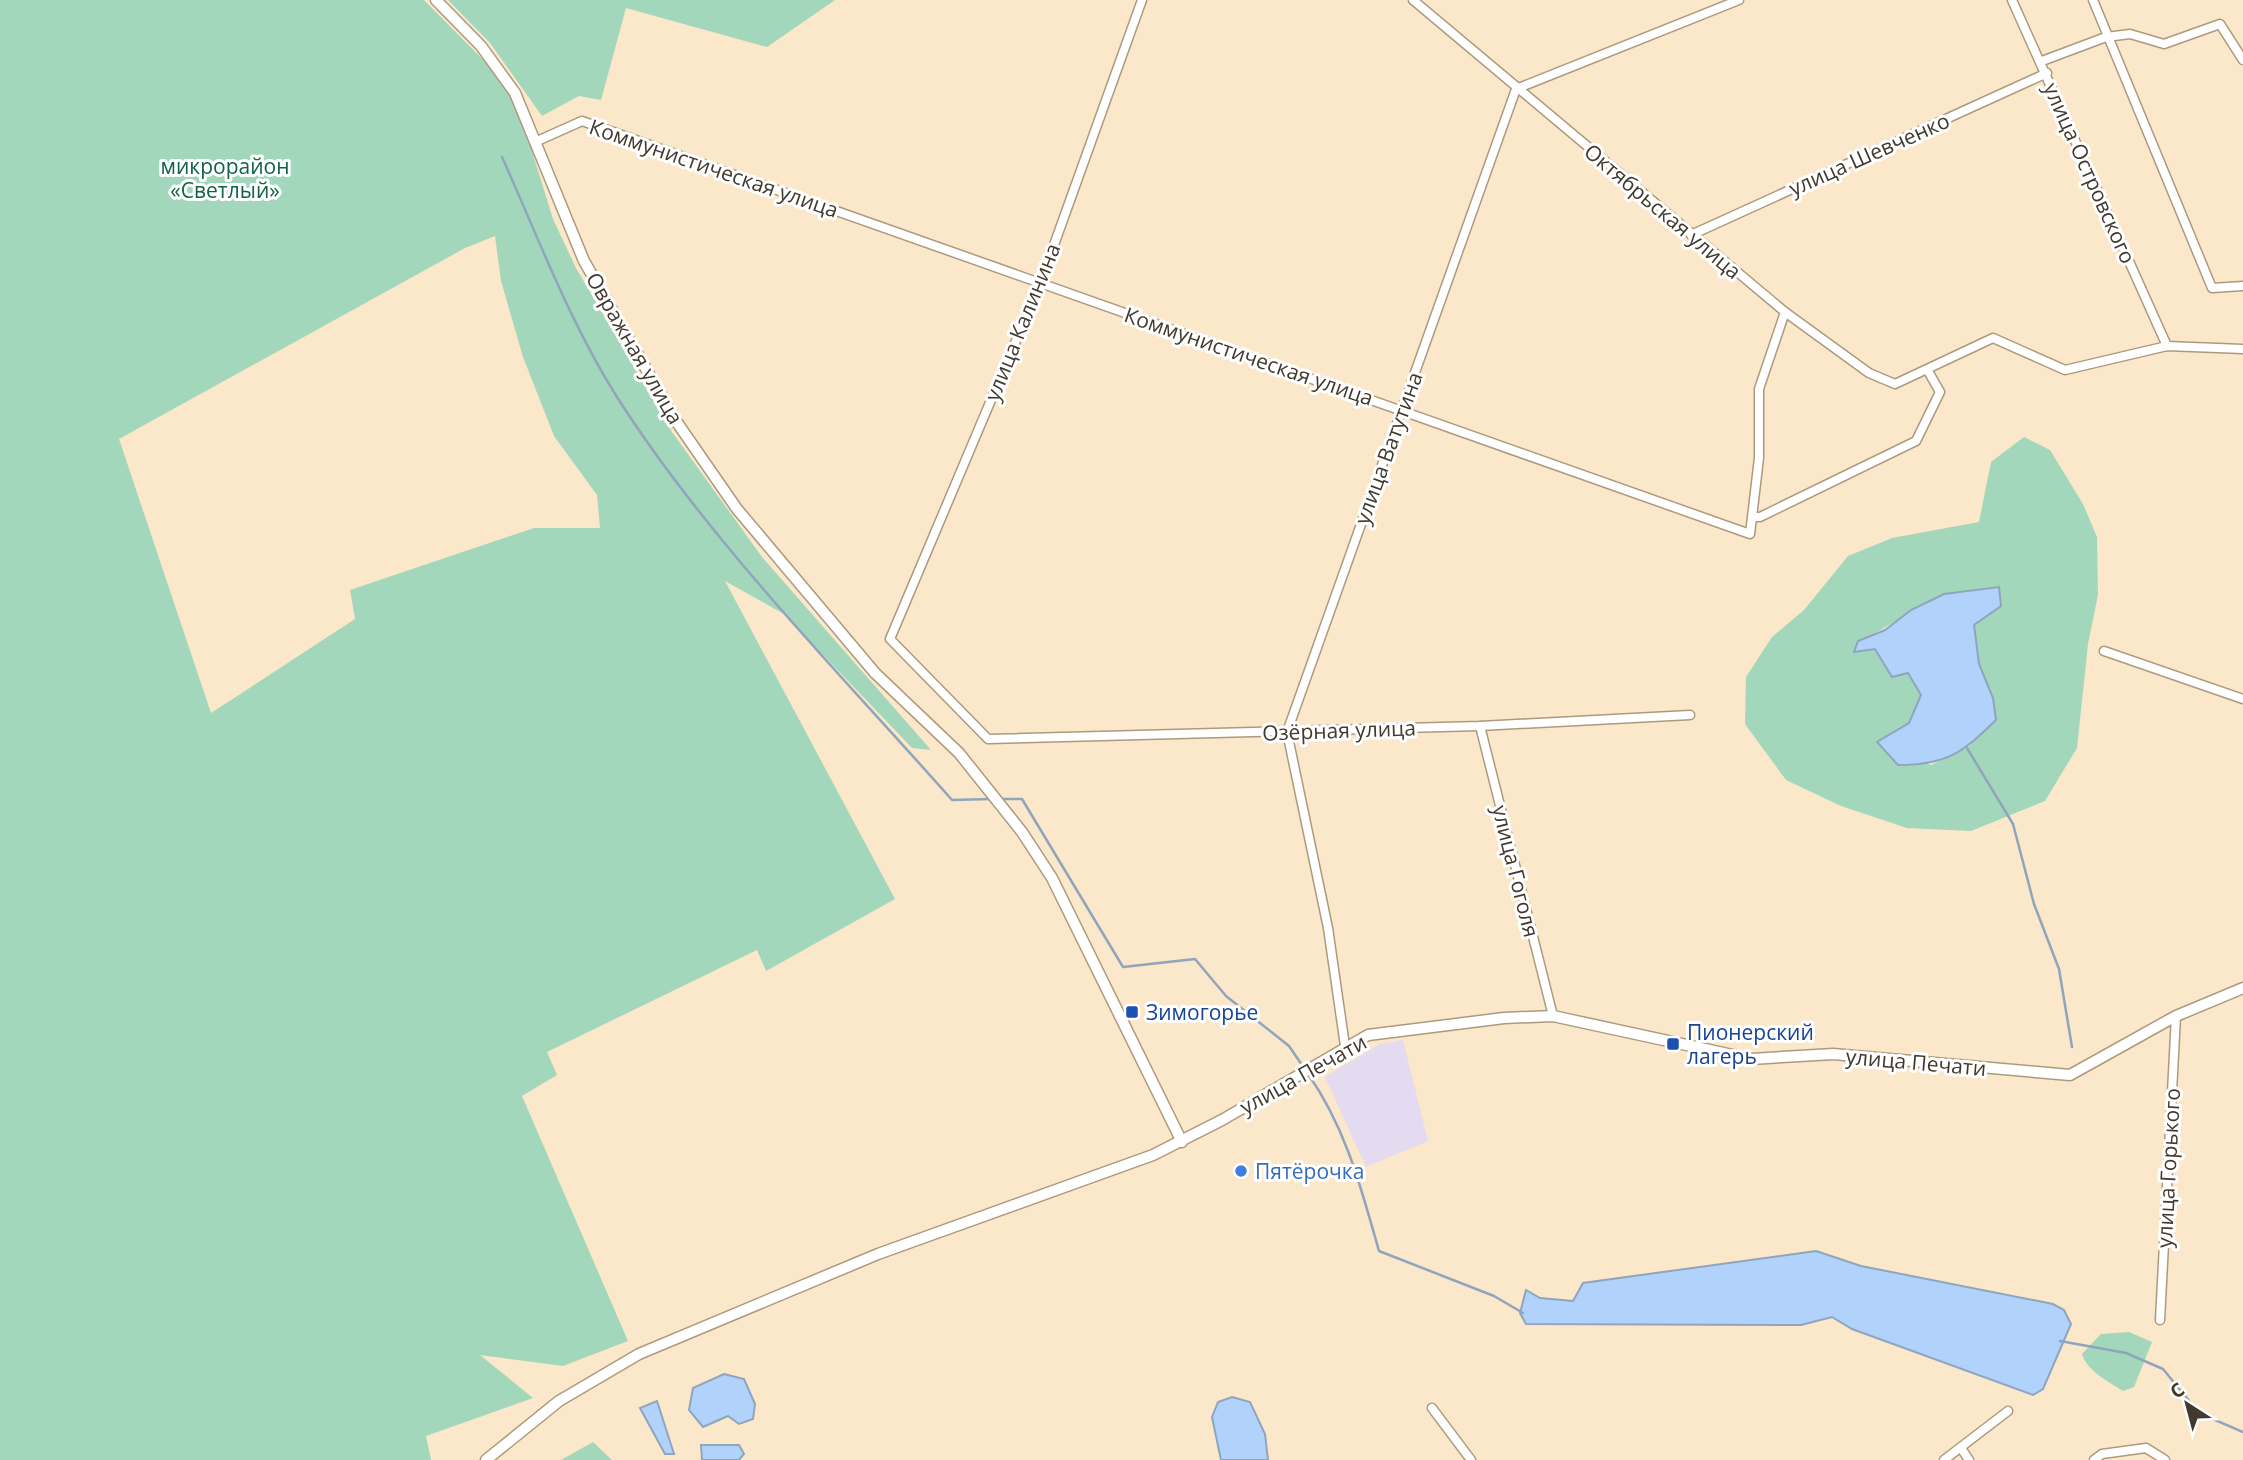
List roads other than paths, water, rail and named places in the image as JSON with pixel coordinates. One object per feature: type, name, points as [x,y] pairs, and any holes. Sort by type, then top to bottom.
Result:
[{"type":"street","name":"Овражная улица","points":[[436,0],[481,46],[513,90],[584,261],[676,421],[737,509],[876,673],[958,754],[1022,832],[1045,867],[1182,1142]]},
{"type":"street","name":"улица Калинина","points":[[988,739],[890,639],[1040,284],[1142,0]]},
{"type":"street","name":"Октябрьская улица","points":[[1413,0],[1785,312],[1869,373],[1895,384],[1928,371]]},
{"type":"street","points":[[1517,89],[1739,0]]},
{"type":"street","name":"улица Островского","points":[[2012,0],[2042,61],[2167,346]]},
{"type":"street","points":[[2093,0],[2106,37],[2212,288],[2243,286]]},
{"type":"street","points":[[2042,61],[2106,37],[2130,34],[2164,44],[2220,24],[2243,60]]},
{"type":"street","name":"улица Шевченко","points":[[1691,235],[2047,73]]},
{"type":"street","name":"улица Ватутина","points":[[1287,732],[1517,89]]},
{"type":"street","name":"Коммунистическая улица","points":[[535,142],[582,121],[1750,534],[1753,517]]},
{"type":"street","points":[[1785,312],[1759,389],[1759,458],[1753,517],[1760,517],[1916,441],[1940,392],[1928,371],[1993,338],[2065,370],[2167,346],[2243,349]]},
{"type":"street","points":[[2104,651],[2243,699]]},
{"type":"street","name":"Озёрная улица","points":[[988,739],[1480,726],[1690,715]]},
{"type":"street","name":"улица Гоголя","points":[[1480,726],[1553,1016]]},
{"type":"street","points":[[1287,732],[1328,928],[1345,1046]]},
{"type":"street","name":"улица Печати","points":[[486,1460],[559,1401],[639,1354],[866,1258],[1124,1167],[1182,1142],[1368,1035],[1503,1018],[1553,1016],[1751,1059],[1833,1055],[2070,1075],[2176,1016],[2243,988]]},
{"type":"street","name":"улица Горького","points":[[2160,1320],[2176,1016]]},
{"type":"street","points":[[1432,1408],[1471,1460]]},
{"type":"street","points":[[1944,1460],[2008,1411]]},
{"type":"street","points":[[1961,1448],[1969,1460]]},
{"type":"street","points":[[2094,1460],[2102,1454],[2146,1448],[2165,1460]]},
{"type":"water","points":[[1999,587],[2001,606],[1974,625],[1979,664],[1993,698],[1996,720],[1953,755],[1929,763],[1898,765],[1877,742],[1909,723],[1921,695],[1908,673],[1892,677],[1875,649],[1854,652],[1858,641],[1885,630],[1911,610],[1944,594]]},
{"type":"water","points":[[1816,1251],[1861,1266],[2053,1304],[2064,1310],[2071,1324],[2043,1389],[2033,1395],[1852,1329],[1832,1317],[1801,1325],[1526,1324],[1520,1313],[1526,1290],[1540,1298],[1573,1301],[1583,1283]]},
{"type":"water","points":[[724,1374],[744,1379],[755,1404],[753,1419],[739,1424],[728,1416],[703,1427],[689,1410],[693,1388]]},
{"type":"water","points":[[1232,1397],[1250,1402],[1265,1434],[1268,1460],[1221,1460],[1212,1417],[1218,1402]]},
{"type":"water","points":[[657,1401],[674,1454],[665,1454],[640,1408]]},
{"type":"water","points":[[701,1445],[739,1445],[744,1454],[739,1460],[702,1460]]},
{"type":"waterway","points":[[502,157],[584,340],[617,397],[692,502],[776,604],[952,800],[991,799]]},
{"type":"waterway","points":[[1967,748],[2013,824],[2034,904],[2059,969],[2072,1047]]},
{"type":"waterway","points":[[1001,799],[1022,799],[1123,967],[1195,959],[1226,996],[1289,1046],[1304,1068]]},
{"type":"waterway","points":[[1308,1074],[1342,1137],[1359,1182],[1379,1251],[1494,1296],[1523,1313]]},
{"type":"waterway","points":[[2060,1341],[2126,1353],[2163,1369],[2199,1413],[2243,1432]]},
{"type":"place","name":"Зимогорье","points":[[1132,1012]]},
{"type":"place","name":"Пионерский лагерь","points":[[1673,1044]]},
{"type":"place","name":"Пятёрочка","points":[[1241,1171]]},
{"type":"park label","name":"микрорайон «Светлый»","points":[[225,178]]}]
